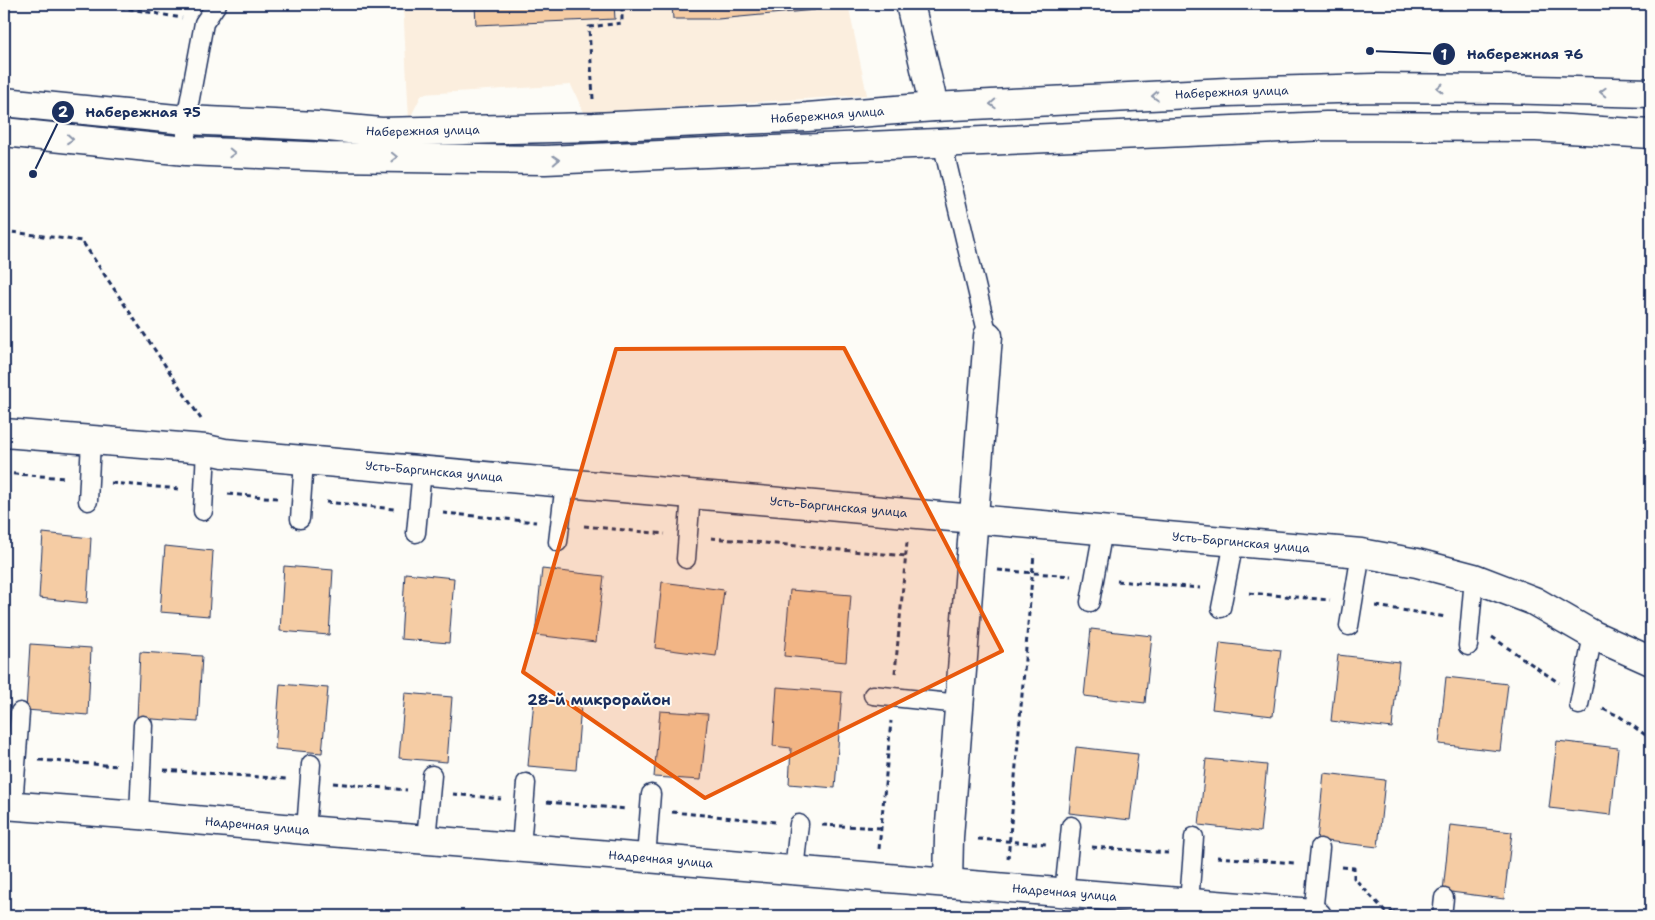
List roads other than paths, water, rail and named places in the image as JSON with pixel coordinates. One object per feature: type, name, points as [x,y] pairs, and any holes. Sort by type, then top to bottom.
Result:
[{"type":"street","points":[[929,4],[910,4],[942,142]]},
{"type":"street","name":"Набережная улица","points":[[4,102],[186,120],[317,126],[382,132],[594,127],[807,117],[934,107],[1227,92],[1374,88],[1651,93]]},
{"type":"street","points":[[4,132],[186,151],[329,157],[545,160],[1326,126],[1536,127],[1651,134]]},
{"type":"street","points":[[948,884],[949,836],[988,336]]},
{"type":"street","name":"Усть-Баргинская улица","points":[[4,433],[1361,553],[1417,563],[1474,578],[1534,601],[1593,635],[1651,661]]},
{"type":"street","name":"Надречная улица","points":[[8,805],[139,814],[306,830],[1315,915]]},
{"type":"lane","points":[[186,151],[186,120],[204,23],[217,4]]},
{"type":"lane","points":[[942,142],[988,336]]},
{"type":"lane","points":[[88,501],[91,441]]},
{"type":"lane","points":[[204,511],[204,491],[215,451]]},
{"type":"lane","points":[[300,519],[304,460]]},
{"type":"lane","points":[[416,533],[422,470]]},
{"type":"lane","points":[[558,542],[565,482]]},
{"type":"lane","points":[[686,559],[692,494]]},
{"type":"lane","points":[[1090,602],[1103,530]]},
{"type":"lane","points":[[1221,608],[1234,542]]},
{"type":"lane","points":[[1349,626],[1361,553]]},
{"type":"lane","points":[[1468,646],[1474,578]]},
{"type":"lane","points":[[1579,701],[1593,635]]},
{"type":"lane","points":[[872,695],[960,704]]},
{"type":"lane","points":[[8,805],[20,712]]},
{"type":"lane","points":[[139,814],[143,725]]},
{"type":"lane","points":[[306,830],[311,764]]},
{"type":"lane","points":[[426,840],[432,775]]},
{"type":"lane","points":[[521,848],[526,783]]},
{"type":"lane","points":[[646,858],[651,794]]},
{"type":"lane","points":[[794,870],[799,824]]},
{"type":"lane","points":[[1064,893],[1071,826]]},
{"type":"lane","points":[[1189,903],[1194,837]]},
{"type":"lane","points":[[1315,915],[1320,848]]},
{"type":"lane","points":[[1442,916],[1444,898]]},
{"type":"place","name":"Набережная 76","points":[[1370,51]]},
{"type":"place","name":"Набережная 75","points":[[33,174]]},
{"type":"district","name":"28-й микрорайон","points":[[599,700]]}]
